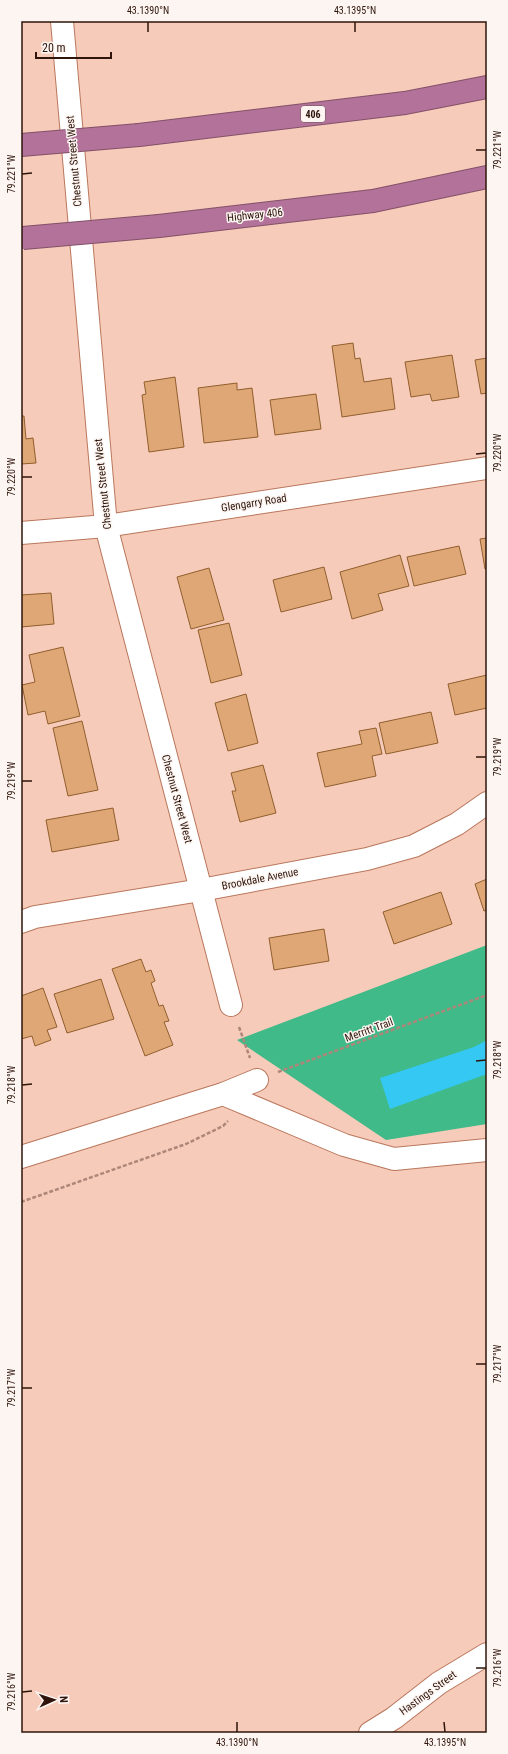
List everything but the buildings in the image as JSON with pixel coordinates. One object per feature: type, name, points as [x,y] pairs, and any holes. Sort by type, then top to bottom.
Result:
[{"type":"highway","name":"406","points":[[21,145],[139,135],[405,103],[487,87]]},
{"type":"highway","name":"Highway 406","points":[[22,238],[159,226],[374,201],[487,177]]},
{"type":"street","name":"Chestnut Street West","points":[[62,21],[106,526],[231,1005]]},
{"type":"street","name":"Glengarry Road","points":[[21,533],[106,526],[487,468]]},
{"type":"street","name":"Brookdale Avenue","points":[[21,922],[35,917],[201,890],[367,859],[414,846],[457,824],[487,803]]},
{"type":"street","points":[[21,1157],[232,1098],[257,1080]]},
{"type":"street","points":[[232,1098],[344,1145],[394,1159],[487,1150]]},
{"type":"street","name":"Hastings Street","points":[[370,1733],[397,1725],[439,1682],[487,1654]]},
{"type":"path","name":"Merritt Trail","points":[[257,1080],[487,995]]},
{"type":"path","points":[[231,1005],[257,1080]]},
{"type":"path","points":[[21,1202],[186,1144],[222,1126],[230,1119],[232,1098]]},
{"type":"green space","points":[[487,945],[487,1124],[386,1140],[237,1040]]},
{"type":"water","points":[[487,1040],[487,1074],[390,1109],[380,1078],[474,1047]]}]
